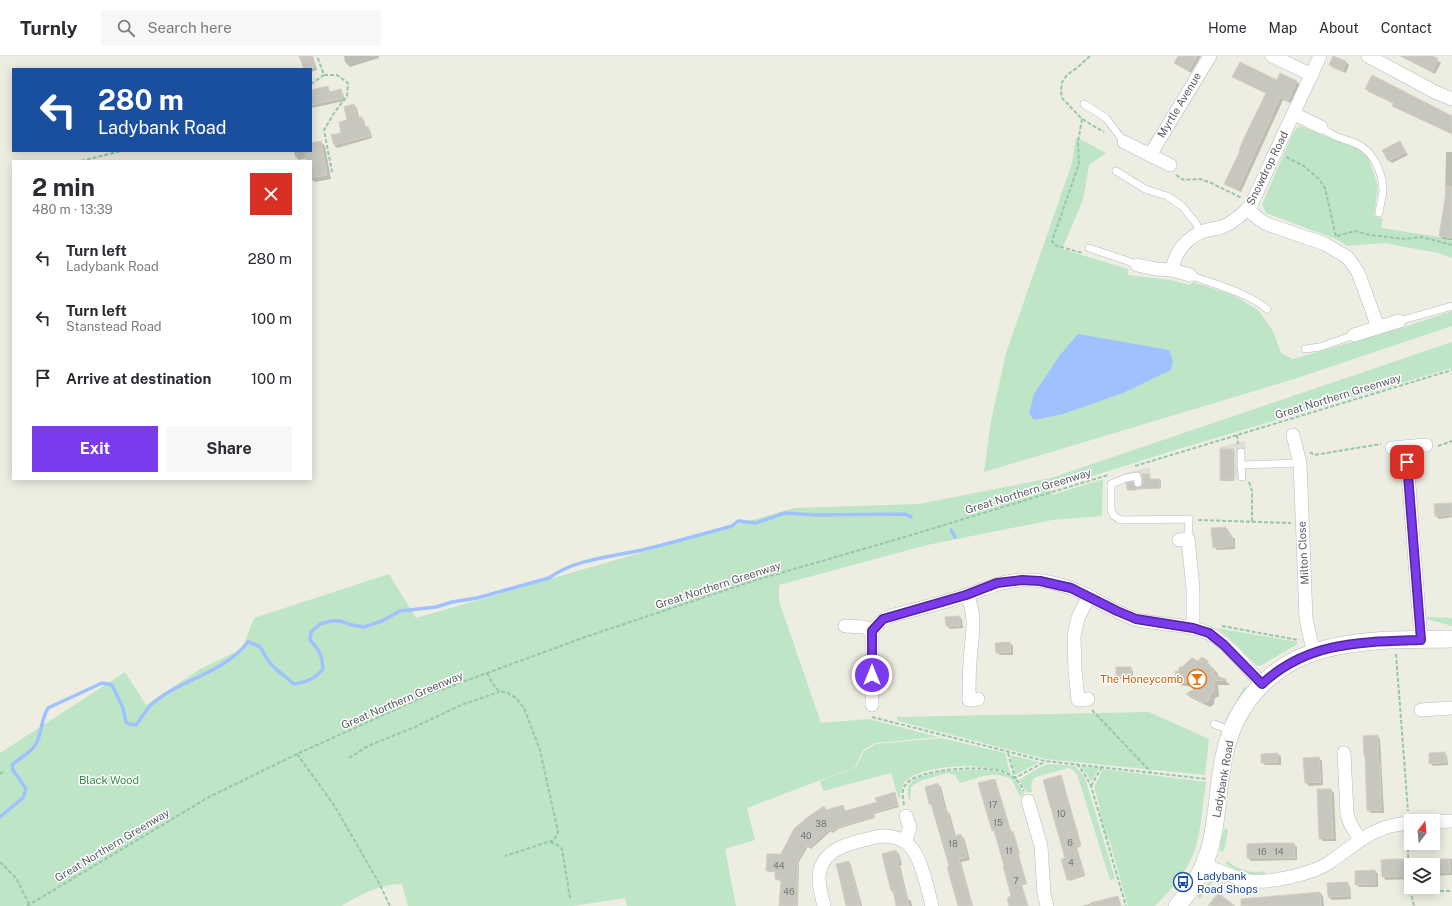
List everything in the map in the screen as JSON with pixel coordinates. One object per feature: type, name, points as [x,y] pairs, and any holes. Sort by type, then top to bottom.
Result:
[{"type":"street","name":"Myrtle Avenue","points":[[1150,155],[1210,56]]},
{"type":"street","points":[[1272,56],[1312,75]]},
{"type":"street","name":"Snowdrop Road","points":[[1172,270],[1174,259],[1181,248],[1190,239],[1201,232],[1222,227],[1239,217],[1247,209],[1255,197],[1320,56]]},
{"type":"street","points":[[1368,56],[1435,92],[1452,99]]},
{"type":"street","points":[[1294,114],[1321,127]]},
{"type":"street","points":[[1124,142],[1170,165]]},
{"type":"street","points":[[1247,209],[1267,224],[1334,242],[1358,272],[1378,327]]},
{"type":"street","points":[[1137,265],[1156,270],[1172,270],[1190,275]]},
{"type":"street","points":[[1354,336],[1399,320]]},
{"type":"street","name":"Milton Close","points":[[1294,435],[1302,455],[1302,523],[1306,618],[1313,647]]},
{"type":"street","points":[[1392,448],[1406,448],[1426,445]]},
{"type":"street","points":[[1406,448],[1421,640]]},
{"type":"street","points":[[1183,540],[1193,589],[1193,628]]},
{"type":"street","points":[[872,705],[872,631],[879,622],[887,617],[966,595],[997,583],[1029,579],[1061,585],[1089,596],[1136,619],[1193,628],[1209,633],[1217,639],[1262,684]]},
{"type":"street","points":[[966,595],[972,612],[974,626],[970,661],[969,700],[978,699]]},
{"type":"street","points":[[1088,699],[1078,700],[1074,636],[1078,618],[1089,596]]},
{"type":"street","points":[[845,626],[864,627],[872,631]]},
{"type":"street","name":"Ladybank Road","points":[[1177,906],[1193,886],[1205,865],[1212,840],[1225,751],[1232,731],[1245,706],[1262,684],[1282,668],[1313,647],[1337,646],[1367,642],[1452,639]]},
{"type":"street","points":[[1421,710],[1452,708]]},
{"type":"street","points":[[1344,753],[1347,814],[1350,823],[1360,840]]},
{"type":"street","points":[[1028,801],[1041,846],[1044,894],[1047,906]]},
{"type":"street","points":[[905,841],[910,827],[906,816]]},
{"type":"street","points":[[1440,822],[1452,821]]},
{"type":"street","points":[[1205,865],[1246,880],[1266,880],[1305,874],[1322,867],[1360,840],[1376,831],[1388,826],[1404,824]]},
{"type":"street","points":[[824,906],[819,885],[820,872],[824,861],[834,850],[846,845],[880,836],[892,836],[905,841],[910,846],[917,856],[932,906]]},
{"type":"lane","points":[[1084,104],[1106,118],[1124,142]]},
{"type":"lane","points":[[1321,127],[1328,133],[1342,140],[1358,144],[1372,154],[1381,178],[1383,189],[1379,213]]},
{"type":"lane","points":[[1116,171],[1145,189],[1167,196],[1182,206],[1201,232]]},
{"type":"lane","points":[[1089,248],[1137,265]]},
{"type":"lane","points":[[1190,275],[1242,294],[1259,302],[1267,310]]},
{"type":"lane","points":[[1399,320],[1452,306]]},
{"type":"lane","points":[[1305,349],[1320,347],[1354,336]]},
{"type":"lane","points":[[1241,452],[1242,477]]},
{"type":"lane","points":[[1241,465],[1302,455]]},
{"type":"lane","points":[[1138,483],[1137,476],[1126,478],[1111,484],[1112,514],[1122,520],[1189,519],[1183,540]]},
{"type":"lane","points":[[1214,724],[1232,731]]},
{"type":"path","points":[[317,56],[324,75]]},
{"type":"path","points":[[312,83],[324,75],[337,75],[348,83],[347,96],[334,113],[324,130],[332,172]]},
{"type":"path","points":[[1082,119],[1078,142],[1080,164],[1052,240],[1054,245],[1082,253]]},
{"type":"path","points":[[84,160],[117,152]]},
{"type":"path","points":[[1276,152],[1304,166],[1319,179],[1325,188],[1334,242],[1355,231],[1370,235],[1405,239],[1422,237],[1452,245]]},
{"type":"path","name":"Great Northern Greenway","points":[[1130,468],[1452,370]]},
{"type":"path","points":[[1302,455],[1314,455],[1381,444],[1392,448]]},
{"type":"path","name":"Great Northern Greenway","points":[[29,905],[209,796],[430,694],[588,636],[756,580],[1115,473]]},
{"type":"path","points":[[1242,477],[1249,482],[1252,491],[1252,521]]},
{"type":"path","points":[[1189,519],[1302,523]]},
{"type":"path","points":[[1217,625],[1313,647]]},
{"type":"path","points":[[1396,641],[1409,814]]},
{"type":"path","points":[[488,673],[492,683],[500,692]]},
{"type":"path","points":[[349,758],[368,746],[415,727],[461,705],[500,692],[508,693],[516,698],[524,708],[540,750],[558,832],[554,840],[505,856]]},
{"type":"path","points":[[1088,699],[1093,711],[1152,773]]},
{"type":"path","points":[[872,705],[872,717],[1008,753],[1045,761],[1220,780]]},
{"type":"path","points":[[1008,753],[1014,778]]},
{"type":"path","points":[[298,754],[334,805],[379,883],[390,906]]},
{"type":"path","points":[[1014,778],[1045,761]]},
{"type":"path","points":[[1077,764],[1091,786],[1126,906]]},
{"type":"path","points":[[1091,786],[1102,767]]},
{"type":"path","points":[[906,816],[902,797],[905,786],[913,778],[924,774],[960,769],[995,769],[1004,772],[1014,778],[1022,786],[1028,801]]},
{"type":"path","points":[[549,841],[562,849],[570,898]]},
{"type":"path","points":[[0,862],[16,878],[29,905]]},
{"type":"path","points":[[1440,891],[1452,891]]},
{"type":"path","points":[[1411,894],[1414,906]]},
{"type":"shaded area","points":[[1245,441],[1246,479],[1220,480],[1220,447]]},
{"type":"shaded area","points":[[1150,467],[1150,488],[1137,489],[1137,491],[1127,491],[1126,473]]},
{"type":"green space","points":[[1300,126],[1355,147],[1368,157],[1378,186],[1374,216],[1383,219],[1381,228],[1452,239],[1452,258],[1438,253],[1384,243],[1347,246],[1336,239],[1266,213],[1262,204],[1294,131]]},
{"type":"green space","points":[[1076,137],[1106,153],[1089,165],[1083,200],[1062,249],[1128,269],[1128,275],[1171,280],[1190,285],[1193,282],[1233,295],[1258,310],[1273,331],[1281,353],[1293,359],[1404,327],[1452,311],[1452,326],[1291,380],[984,472],[991,421],[1006,353],[1072,163]]},
{"type":"green space","name":"Black Wood","points":[[1452,342],[1452,368],[1182,448],[1051,489],[1052,495],[1103,479],[1102,516],[1052,520],[927,545],[779,585],[779,601],[821,723],[869,719],[939,737],[875,743],[863,750],[855,767],[747,808],[755,840],[725,849],[736,906],[627,906],[625,898],[573,906],[408,906],[402,884],[394,884],[363,894],[341,906],[0,906],[0,753],[125,672],[146,705],[200,669],[242,649],[254,618],[389,574],[416,618],[794,508],[919,504],[1051,478]]},
{"type":"green space","points":[[1427,617],[1452,618],[1452,626],[1427,619]]},
{"type":"green space","points":[[1216,628],[1298,642],[1296,645],[1260,666],[1257,666],[1226,635]]},
{"type":"green space","points":[[1244,687],[1249,691],[1227,720],[1226,719]]},
{"type":"green space","points":[[1149,712],[1209,739],[1205,775],[1045,759],[898,721],[897,717]]},
{"type":"green space","points":[[941,738],[1005,753],[1010,773],[988,768],[965,766],[930,770],[916,774],[904,782],[899,799],[891,773],[823,791],[820,781],[856,767],[864,751],[876,744]]},
{"type":"green space","points":[[1010,755],[1039,762],[1015,775]]},
{"type":"green space","points":[[1049,764],[1075,766],[1085,778],[1115,879],[1110,880],[1077,774],[1072,769],[1068,768],[1036,777],[1032,782],[1032,792],[1027,792],[1019,780],[1040,767]]},
{"type":"green space","points":[[1080,766],[1099,768],[1092,781]]},
{"type":"green space","points":[[1103,769],[1206,782],[1199,831],[1192,857],[1176,883],[1155,906],[1128,906],[1109,839],[1106,837],[1094,787]]},
{"type":"green space","points":[[979,770],[1007,774],[1014,778],[1024,794],[1020,796],[1012,780],[999,775],[980,777],[960,783],[955,775],[947,773],[923,780],[913,785],[911,788],[910,801],[908,787],[911,782],[922,776],[942,771]]},
{"type":"green space","points":[[1225,828],[1228,831],[1224,851],[1220,852],[1222,836]]},
{"type":"green space","points":[[1227,861],[1236,867],[1245,870],[1255,872],[1265,871],[1266,875],[1244,873],[1225,863]]},
{"type":"green space","points":[[1211,880],[1214,880],[1200,899],[1197,896]]},
{"type":"water","points":[[1078,334],[1169,350],[1173,361],[1171,370],[1123,393],[1063,414],[1034,420],[1029,413],[1034,394],[1060,355]]},
{"type":"building","points":[[299,56],[312,56],[315,67],[304,68]]},
{"type":"building","points":[[1178,56],[1197,56],[1188,71],[1174,63]]},
{"type":"building","points":[[1333,56],[1346,61],[1343,71],[1329,65]]},
{"type":"building","points":[[1403,56],[1433,56],[1438,59],[1432,72]]},
{"type":"building","points":[[1240,62],[1277,80],[1280,73],[1297,81],[1288,101],[1280,97],[1238,190],[1224,184],[1266,93],[1232,77]]},
{"type":"building","points":[[1372,75],[1452,116],[1452,134],[1392,106],[1394,103],[1365,89]]},
{"type":"building","points":[[328,86],[329,92],[341,89],[343,98],[312,105],[312,90]]},
{"type":"building","points":[[354,104],[357,118],[362,117],[364,127],[368,126],[370,136],[334,145],[331,135],[341,133],[339,122],[347,120],[344,107]]},
{"type":"building","points":[[321,141],[327,175],[312,178],[312,160],[306,160],[305,152],[312,152],[312,143]]},
{"type":"building","points":[[1400,141],[1406,152],[1388,161],[1382,150]]},
{"type":"building","points":[[1447,186],[1452,187],[1452,238],[1439,236]]},
{"type":"building","points":[[1220,449],[1233,449],[1233,480],[1220,480]]},
{"type":"building","points":[[1142,474],[1150,474],[1150,479],[1160,479],[1160,488],[1127,489],[1126,483],[1133,482],[1136,487],[1141,487],[1143,483]]},
{"type":"building","points":[[1452,503],[1452,515],[1435,516],[1434,504]]},
{"type":"building","points":[[1226,527],[1226,529],[1228,529],[1228,536],[1232,535],[1233,546],[1213,548],[1211,528]]},
{"type":"building","points":[[960,616],[960,626],[946,626],[945,617]]},
{"type":"building","points":[[1010,642],[1011,652],[996,653],[995,643]]},
{"type":"building","name":"The Honeycomb","points":[[1202,657],[1208,661],[1208,665],[1214,669],[1213,674],[1227,680],[1214,681],[1214,691],[1210,694],[1210,699],[1204,703],[1186,694],[1206,681],[1176,681],[1175,671],[1179,671],[1179,667],[1182,667],[1192,658],[1198,661]]},
{"type":"building","points":[[1116,667],[1131,667],[1131,677],[1116,677]]},
{"type":"building","points":[[1378,735],[1381,810],[1367,811],[1363,736]]},
{"type":"building","points":[[1445,752],[1446,762],[1429,764],[1429,753]]},
{"type":"building","points":[[1278,753],[1278,762],[1261,763],[1261,754]]},
{"type":"building","points":[[1319,757],[1321,782],[1305,783],[1303,758]]},
{"type":"building","points":[[1061,775],[1081,845],[1076,846],[1085,875],[1067,880],[1061,859],[1065,858],[1043,780]]},
{"type":"building","points":[[995,779],[1011,832],[1013,831],[1019,852],[1018,853],[1026,882],[1021,884],[1028,906],[1009,906],[1007,898],[1011,896],[1004,866],[994,830],[992,831],[978,783]]},
{"type":"building","points":[[938,783],[945,811],[947,810],[954,836],[961,834],[967,857],[959,859],[972,906],[958,906],[947,867],[949,866],[931,804],[929,804],[925,787]]},
{"type":"building","points":[[1317,789],[1331,789],[1333,838],[1319,839]]},
{"type":"building","points":[[895,792],[898,805],[873,813],[874,817],[848,824],[831,832],[829,830],[809,848],[806,845],[798,860],[797,906],[779,906],[781,879],[775,879],[775,871],[766,871],[767,854],[781,854],[794,829],[805,819],[824,806],[826,810],[843,805],[845,811],[877,802],[875,798]]},
{"type":"building","points":[[1294,843],[1295,858],[1247,858],[1247,844]]},
{"type":"building","points":[[896,850],[899,862],[897,862],[909,906],[896,906],[882,854]]},
{"type":"building","points":[[1404,859],[1404,876],[1382,877],[1381,860]]},
{"type":"building","points":[[1440,859],[1450,859],[1450,873],[1440,873]]},
{"type":"building","points":[[849,861],[860,906],[846,906],[836,864]]},
{"type":"building","points":[[1375,870],[1375,884],[1355,885],[1355,871]]},
{"type":"building","points":[[1348,882],[1349,896],[1328,897],[1327,883]]},
{"type":"building","points":[[1320,892],[1321,906],[1241,906],[1241,899]]},
{"type":"building","points":[[1218,893],[1235,906],[1208,906]]},
{"type":"building","points":[[1118,896],[1121,906],[1090,906],[1090,903]]},
{"type":"waterway","points":[[0,817],[23,798],[26,789],[13,770],[12,765],[31,750],[36,744],[48,708],[102,683],[112,685],[123,708],[126,722],[136,725],[149,707],[162,696],[226,662],[238,653],[248,642],[258,646],[270,663],[294,684],[313,678],[323,669],[320,653],[310,640],[311,632],[320,624],[331,621],[340,621],[364,627],[382,621],[400,611],[436,607],[452,602],[477,598],[549,578],[560,571],[583,562],[678,541],[732,526],[738,521],[756,523],[785,513],[815,515],[905,514],[911,517]]},
{"type":"waterway","points":[[951,530],[955,537]]},
{"type":"place","name":"The Honeycomb","points":[[1197,679]]},
{"type":"place","name":"Ladybank Road Shops","points":[[1183,882]]},
{"type":"route","points":[[872,675],[872,631],[883,619],[935,605],[997,583],[1011,580],[1029,579],[1050,582],[1080,592],[1126,616],[1149,622],[1193,628],[1209,633],[1224,645],[1262,684],[1294,660],[1325,649],[1367,642],[1421,640],[1407,462]]}]
